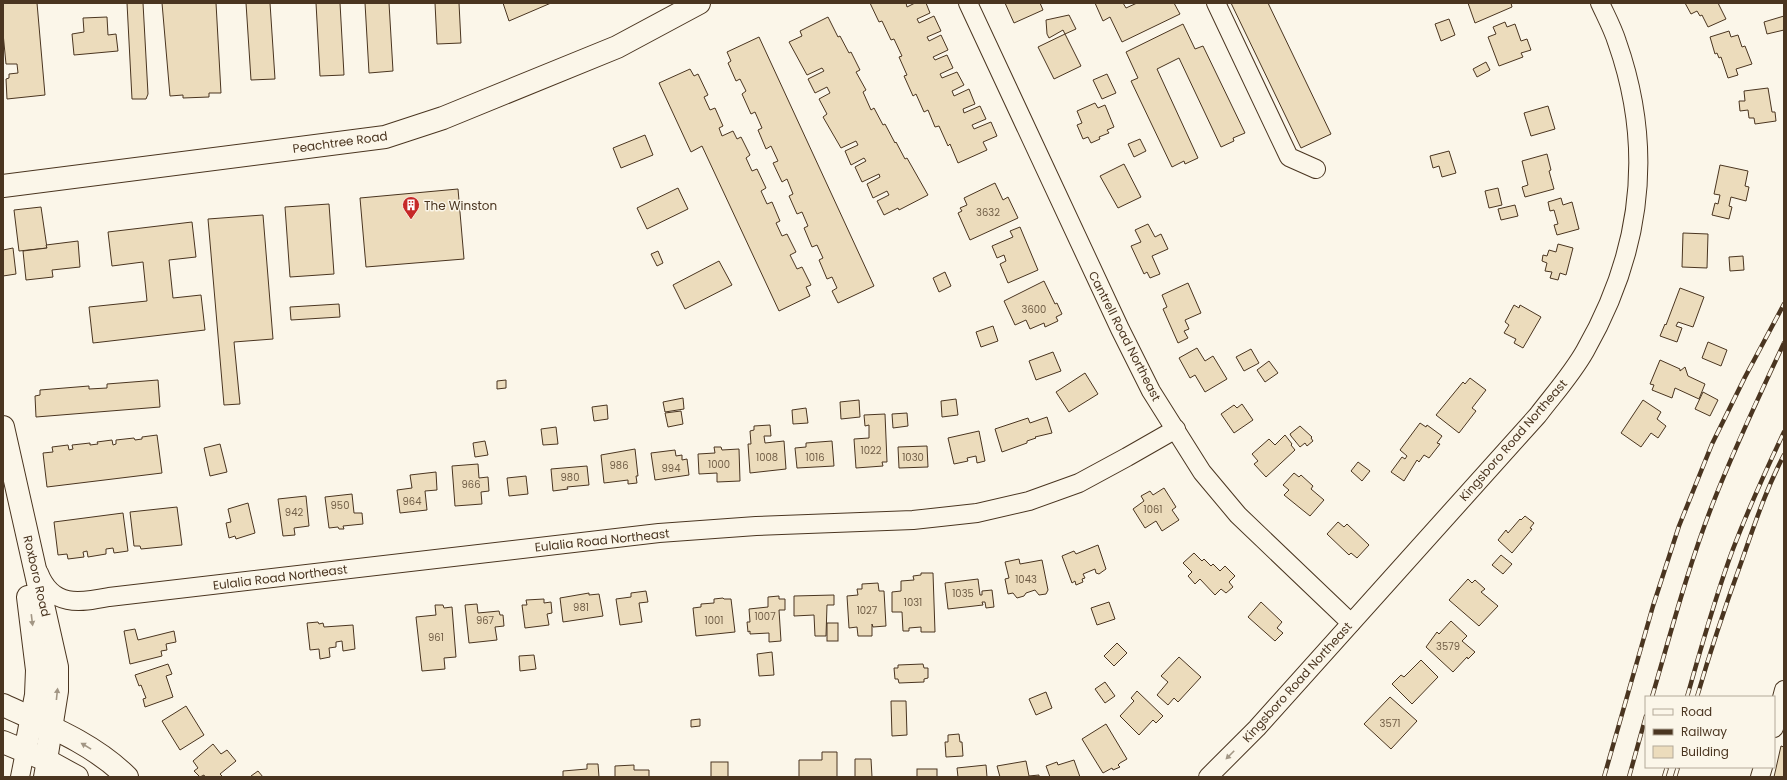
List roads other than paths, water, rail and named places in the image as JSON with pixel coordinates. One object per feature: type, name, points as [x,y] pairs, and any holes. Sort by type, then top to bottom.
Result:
[{"type":"main road","name":"Peachtree Road","points":[[3,186],[385,137],[438,120],[617,47],[699,3]]},
{"type":"main road","name":"Roxboro Road","points":[[3,427],[57,666],[57,691],[44,769]]},
{"type":"main road","name":"Roxboro Road","points":[[3,486],[17,543],[32,616],[37,670],[36,693],[25,752]]},
{"type":"main road","points":[[3,705],[52,726],[117,767],[127,777]]},
{"type":"main road","points":[[3,742],[25,752],[44,769],[77,777]]},
{"type":"street","name":"Cantrell Road Northeast","points":[[968,3],[1150,391],[1176,429],[1202,472],[1238,515],[1351,623]]},
{"type":"street","points":[[1216,3],[1289,157],[1316,169]]},
{"type":"street","name":"Kingsboro Road Northeast","points":[[1208,777],[1257,728],[1542,409],[1584,353],[1607,310],[1624,265],[1635,217],[1639,168],[1637,125],[1629,82],[1617,41],[1600,3]]},
{"type":"street","name":"Eulalia Road Northeast","points":[[34,561],[45,586],[52,593],[64,600],[84,602],[109,597],[660,533],[756,526],[913,520],[976,513],[1029,501],[1079,483],[1176,429]]},
{"type":"street","points":[[1775,724],[1784,690]]},
{"type":"street","points":[[20,777],[25,752]]},
{"type":"railway","points":[[1604,777],[1653,606],[1679,526],[1712,444],[1745,377],[1784,304]]},
{"type":"railway","points":[[1652,696],[1680,600],[1704,527],[1738,443],[1784,343]]},
{"type":"railway","points":[[1687,696],[1726,567],[1757,490],[1784,432]]},
{"type":"railway","points":[[1697,696],[1729,596],[1766,494],[1784,455]]},
{"type":"railway","points":[[1629,777],[1645,720]]},
{"type":"railway","points":[[1664,777],[1667,768]]},
{"type":"railway","points":[[1675,777],[1678,768]]},
{"type":"place","name":"The Winston","points":[[411,220]]}]
